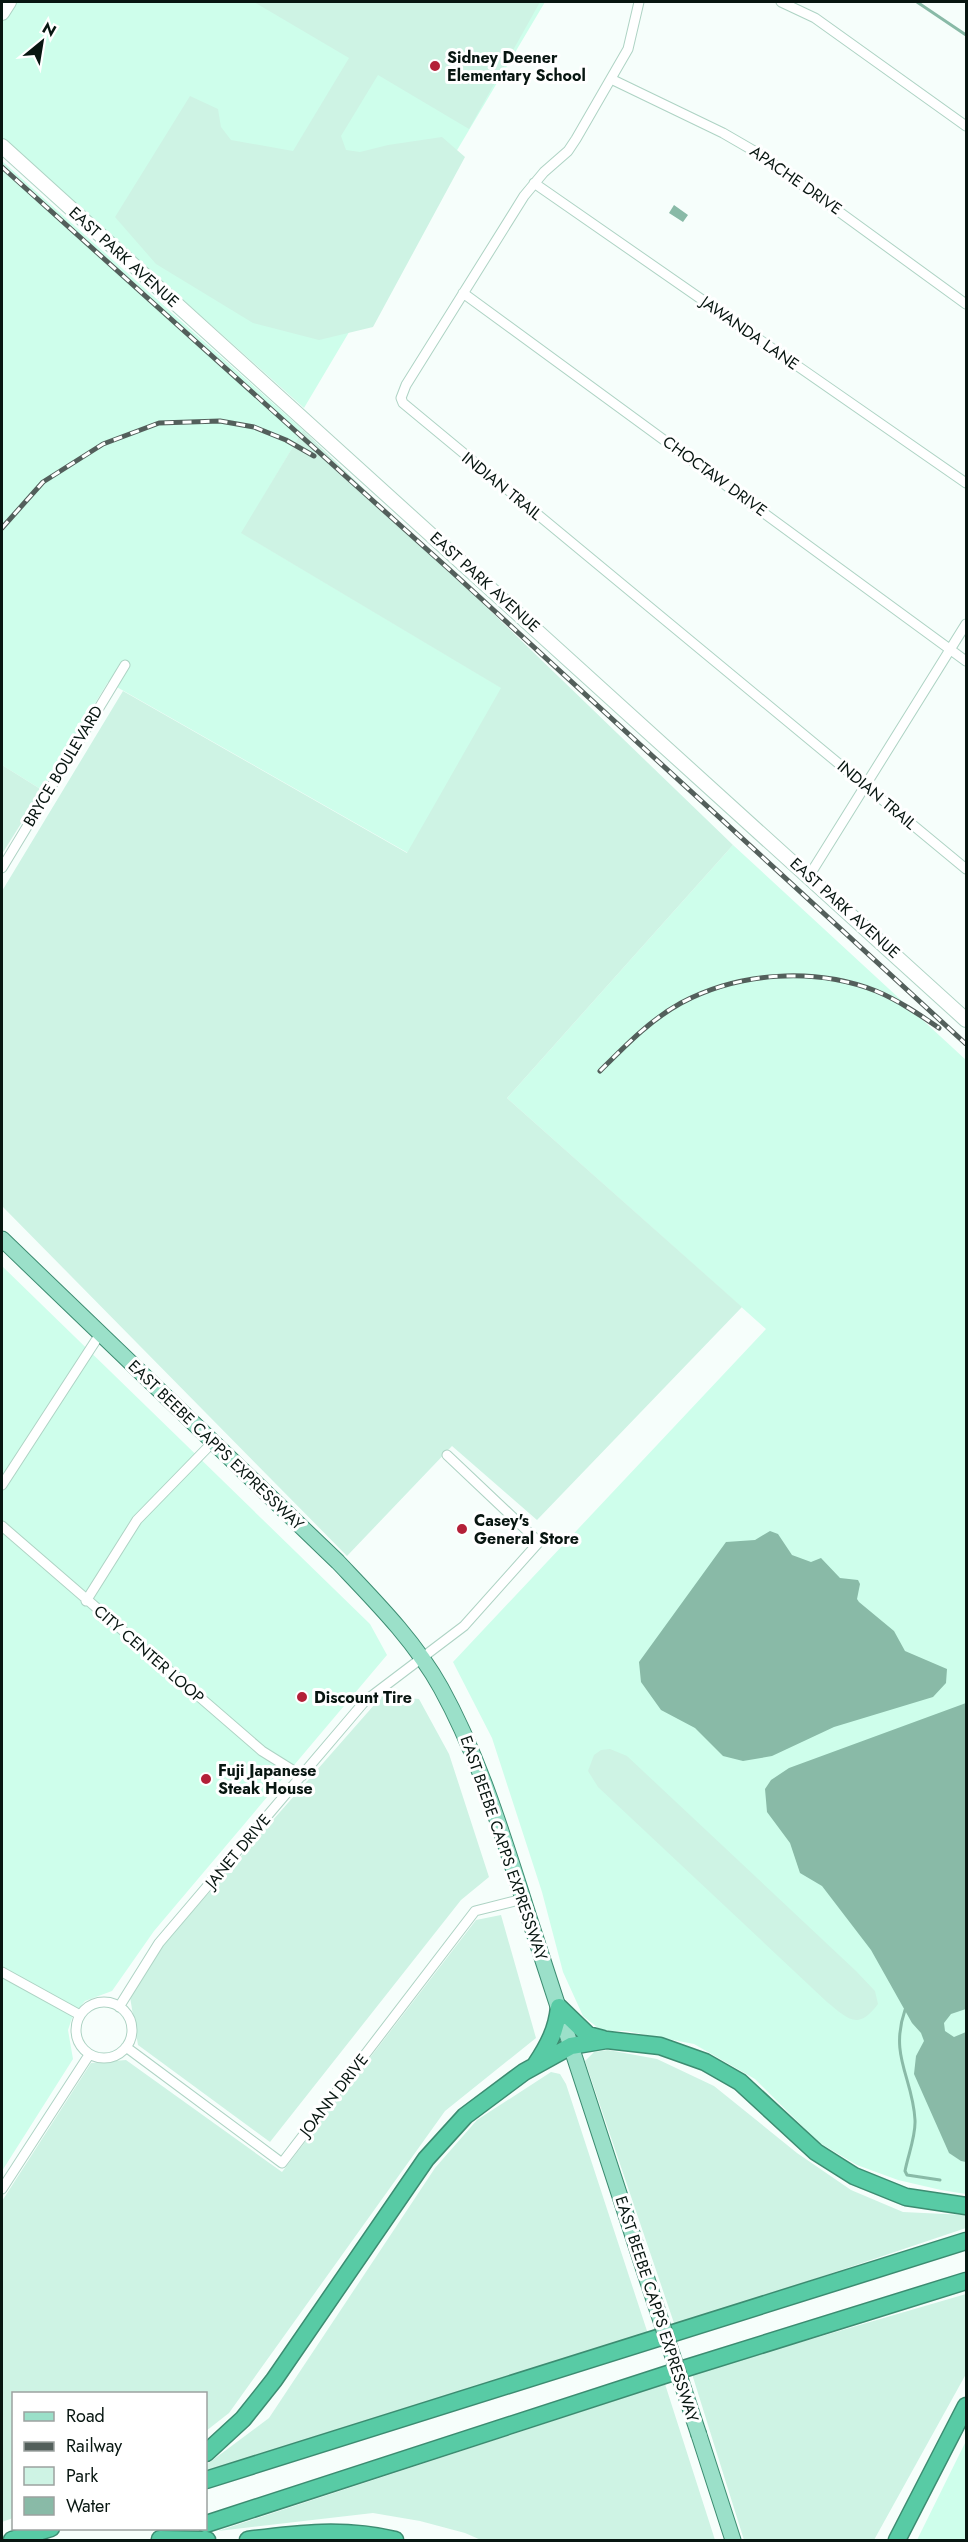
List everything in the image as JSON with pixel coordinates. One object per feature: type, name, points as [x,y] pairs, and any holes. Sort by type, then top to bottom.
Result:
[{"type":"highway","points":[[559,2007],[588,2035],[607,2040],[660,2046],[705,2062],[740,2082],[816,2152],[854,2176],[906,2197],[966,2206]]},
{"type":"highway","points":[[535,2066],[549,2044],[558,2021],[559,2007]]},
{"type":"highway","points":[[207,2452],[243,2420],[274,2380],[426,2159],[465,2116],[535,2066],[571,2046],[607,2040]]},
{"type":"highway","points":[[207,2480],[966,2241]]},
{"type":"highway","points":[[207,2524],[680,2370],[966,2282]]},
{"type":"highway","points":[[897,2541],[966,2406]]},
{"type":"highway","points":[[12,2541],[48,2530]]},
{"type":"highway","points":[[158,2540],[190,2530]]},
{"type":"highway","points":[[248,2541],[305,2532],[372,2535],[395,2541]]},
{"type":"highway","points":[[158,2540],[207,2541]]},
{"type":"main road","name":"EAST BEEBE CAPPS EXPRESSWAY","points":[[2,1239],[338,1562],[381,1607],[422,1657],[440,1687],[467,1740],[523,1899],[733,2541]]},
{"type":"street","points":[[2,13],[9,2]]},
{"type":"street","name":"INDIAN TRAIL","points":[[639,2],[632,40],[612,79],[568,151],[534,183],[516,207],[406,386],[401,398],[403,403],[966,869]]},
{"type":"street","points":[[781,2],[815,18],[966,126]]},
{"type":"street","name":"APACHE DRIVE","points":[[612,79],[761,154],[966,304]]},
{"type":"street","name":"EAST PARK AVENUE","points":[[2,146],[966,1020]]},
{"type":"street","name":"JAWANDA LANE","points":[[534,183],[966,483]]},
{"type":"street","name":"CHOCTAW DRIVE","points":[[463,293],[966,661]]},
{"type":"street","points":[[809,876],[966,624]]},
{"type":"street","name":"BRYCE BOULEVARD","points":[[2,868],[125,664]]},
{"type":"street","points":[[2,1485],[100,1334]]},
{"type":"street","points":[[86,1601],[137,1520],[213,1443]]},
{"type":"street","name":"JANET DRIVE","points":[[119,2007],[159,1944],[365,1701],[464,1626],[539,1542],[447,1455]]},
{"type":"street","name":"CITY CENTER LOOP","points":[[2,1526],[262,1751],[302,1776]]},
{"type":"street","name":"JOANN DRIVE","points":[[126,2047],[282,2163],[475,1911],[523,1899]]},
{"type":"street","points":[[2,1972],[80,2015]]},
{"type":"street","points":[[99,2002],[108,2002],[119,2007],[130,2019],[132,2028],[132,2036],[126,2047],[115,2056],[106,2059],[88,2055],[76,2039],[75,2030],[80,2015],[89,2005],[99,2002]]},
{"type":"street","points":[[2,2189],[88,2055]]},
{"type":"shaded area","points":[[12,2],[545,2],[304,408],[2,138],[2,19]]},
{"type":"shaded area","points":[[2,161],[303,430],[242,533],[502,688],[408,853],[108,682],[42,790],[2,765]]},
{"type":"shaded area","points":[[733,845],[966,1060],[966,2194],[898,2180],[857,2165],[818,2142],[755,2079],[694,2044],[626,2031],[602,2031],[583,2016],[563,1972],[542,1892],[492,1738],[453,1662],[766,1329],[507,1098]]},
{"type":"shaded area","points":[[2,1266],[370,1624],[387,1655],[154,1931],[112,1991],[85,2001],[73,2015],[68,2030],[73,2059],[2,2171]]},
{"type":"shaded area","points":[[966,2441],[966,2540],[917,2540]]},
{"type":"green space","points":[[254,2],[540,2],[469,129],[378,75],[341,136],[346,150],[360,152],[388,145],[442,137],[465,157],[373,327],[319,340],[253,323],[156,264],[115,217],[190,96],[218,109],[221,127],[231,140],[293,151],[349,58]]},
{"type":"green space","points":[[303,430],[733,845],[507,1098],[742,1307],[537,1520],[452,1446],[347,1556],[2,1206],[2,891],[123,691],[407,853],[501,688],[241,533]]},
{"type":"green space","points":[[2,765],[42,790],[2,854]]},
{"type":"green space","points":[[382,1696],[419,1699],[449,1754],[489,1877],[461,1900],[270,2142],[138,2045],[130,1997],[164,1944]]},
{"type":"green space","points":[[610,1749],[627,1756],[856,1971],[875,1991],[878,2004],[871,2012],[859,2020],[853,2020],[827,2002],[598,1787],[588,1771],[594,1755],[601,1750]]},
{"type":"green space","points":[[501,1915],[536,2038],[445,2111],[229,2413],[207,2430],[207,2392],[12,2392],[12,2518],[2,2522],[2,2201],[91,2063],[126,2060],[282,2172],[476,1920]]},
{"type":"green space","points":[[608,2050],[657,2059],[714,2086],[797,2153],[851,2190],[903,2212],[966,2215],[966,2228],[675,2326],[585,2061],[594,2052]]},
{"type":"green space","points":[[551,2072],[560,2074],[566,2084],[648,2334],[207,2473],[207,2464],[269,2418],[435,2168],[477,2120]]},
{"type":"green space","points":[[966,2294],[966,2374],[874,2540],[744,2540],[692,2374]]},
{"type":"green space","points":[[665,2384],[715,2540],[481,2540],[465,2533],[420,2521],[373,2513],[218,2531]]},
{"type":"water","points":[[674,205],[688,215],[683,222],[669,213]]},
{"type":"water","points":[[770,1531],[778,1534],[792,1555],[811,1562],[821,1558],[840,1578],[858,1580],[860,1584],[857,1599],[894,1631],[905,1651],[947,1669],[946,1683],[933,1697],[834,1727],[772,1756],[743,1761],[723,1756],[695,1728],[661,1710],[641,1682],[639,1662],[726,1542],[755,1540]]},
{"type":"water","points":[[966,1703],[966,2009],[951,2014],[944,2023],[945,2031],[954,2037],[966,2032],[966,2162],[949,2153],[914,2074],[916,2056],[924,2041],[921,2033],[912,2023],[871,1950],[822,1886],[800,1873],[790,1843],[767,1812],[765,1789],[771,1780],[789,1768]]},
{"type":"waterway","points":[[917,2],[966,35]]},
{"type":"waterway","points":[[905,2010],[901,2026],[901,2054],[915,2120],[905,2171],[907,2175],[940,2180]]},
{"type":"railway","points":[[2,167],[451,571],[966,1044]]},
{"type":"railway","points":[[2,528],[43,482],[103,444],[159,423],[220,421],[254,427],[286,440],[314,456]]},
{"type":"railway","points":[[600,1071],[638,1034],[681,1003],[703,993],[752,979],[802,976],[852,983],[892,999],[939,1028]]},
{"type":"place","name":"Sidney Deener Elementary School","points":[[435,66]]},
{"type":"place","name":"Casey's General Store","points":[[462,1529]]},
{"type":"place","name":"Discount Tire","points":[[302,1697]]},
{"type":"place","name":"Fuji Japanese Steak House","points":[[206,1779]]}]
